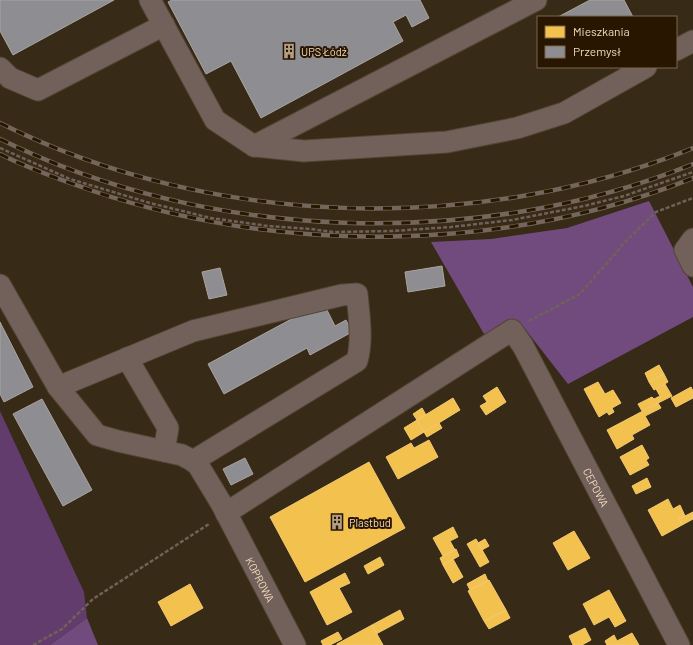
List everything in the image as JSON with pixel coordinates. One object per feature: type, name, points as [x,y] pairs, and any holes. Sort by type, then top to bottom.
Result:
[{"type":"street","points":[[150,0],[215,120],[254,146],[304,150],[447,142],[517,128],[564,113],[644,68]]},
{"type":"street","points":[[254,146],[536,0]]},
{"type":"street","points":[[0,68],[10,78],[38,90],[164,25]]},
{"type":"street","points":[[677,49],[693,41]]},
{"type":"street","points":[[693,239],[685,250],[693,266]]},
{"type":"street","points":[[0,285],[58,387],[97,435],[182,455],[194,461],[357,361],[361,349],[361,329],[357,294],[342,295],[193,331],[58,387]]},
{"type":"street","points":[[226,513],[512,330]]},
{"type":"street","name":"CEPOWA","points":[[512,330],[527,352],[680,645]]},
{"type":"street","points":[[127,358],[168,428],[164,451]]},
{"type":"street","name":"KOPROWA","points":[[194,461],[226,513],[295,645]]},
{"type":"path","points":[[0,148],[70,179],[150,203],[217,219],[268,226],[333,232],[393,231],[451,227],[512,220],[584,206],[624,196],[693,172]]},
{"type":"path","points":[[512,330],[580,294],[627,240],[656,212],[693,198]]},
{"type":"path","points":[[33,645],[62,629],[93,599],[226,513]]},
{"type":"shaded area","points":[[649,201],[693,287],[693,317],[568,384],[525,329],[512,325],[484,334],[431,242],[491,239],[567,228]]},
{"type":"shaded area","points":[[0,411],[84,592],[87,618],[50,645],[0,645]]},
{"type":"shaded area","points":[[87,618],[98,645],[50,645]]},
{"type":"building: Mieszkania","points":[[659,365],[664,374],[649,382],[645,373]]},
{"type":"building: Mieszkania","points":[[664,374],[668,382],[654,390],[649,382]]},
{"type":"building: Mieszkania","points":[[598,382],[605,394],[613,390],[621,403],[612,408],[614,412],[609,415],[607,412],[599,417],[584,389]]},
{"type":"building: Mieszkania","points":[[665,384],[672,396],[642,411],[638,404],[652,397],[654,399],[660,396],[656,389]]},
{"type":"building: Mieszkania","points":[[497,387],[506,402],[486,415],[480,406],[487,402],[483,396]]},
{"type":"building: Mieszkania","points":[[691,387],[693,391],[693,398],[676,407],[671,398]]},
{"type":"building: Mieszkania","points":[[453,398],[460,410],[424,432],[417,420]]},
{"type":"building: Mieszkania","points":[[658,403],[661,408],[645,416],[650,425],[632,435],[634,439],[617,449],[607,430]]},
{"type":"building: Mieszkania","points":[[422,408],[426,415],[417,420],[413,414]]},
{"type":"building: Mieszkania","points":[[417,420],[424,432],[411,440],[404,428]]},
{"type":"building: Mieszkania","points":[[439,423],[442,428],[427,437],[424,432]]},
{"type":"building: Mieszkania","points":[[429,440],[438,457],[398,479],[386,457],[411,443],[414,448]]},
{"type":"building: Mieszkania","points":[[642,445],[649,458],[646,460],[649,465],[630,475],[620,457]]},
{"type":"building: Mieszkania","name":"Plastbud","points":[[369,462],[405,528],[305,582],[270,517]]},
{"type":"building: Mieszkania","points":[[647,478],[651,487],[636,494],[632,486]]},
{"type":"building: Mieszkania","points":[[668,499],[673,509],[680,505],[685,516],[679,519],[682,525],[662,536],[648,510]]},
{"type":"building: Mieszkania","points":[[693,512],[693,519],[682,525],[679,519]]},
{"type":"building: Mieszkania","points":[[453,527],[458,537],[450,541],[455,550],[443,556],[433,538]]},
{"type":"building: Mieszkania","points":[[574,531],[590,558],[568,570],[553,543]]},
{"type":"building: Mieszkania","points":[[476,539],[489,562],[480,567],[467,544]]},
{"type":"building: Mieszkania","points":[[485,539],[489,546],[482,550],[478,543]]},
{"type":"building: Mieszkania","points":[[456,549],[459,556],[443,565],[440,558]]},
{"type":"building: Mieszkania","points":[[380,557],[384,565],[368,574],[364,566]]},
{"type":"building: Mieszkania","points":[[453,559],[463,577],[453,583],[443,565]]},
{"type":"building: Mieszkania","points":[[345,573],[350,583],[339,588],[352,612],[327,625],[310,592]]},
{"type":"building: Mieszkania","points":[[485,574],[488,581],[470,590],[467,584]]},
{"type":"building: Mieszkania","points":[[489,580],[506,610],[484,621],[468,591]]},
{"type":"building: Mieszkania","points":[[190,584],[203,608],[171,626],[158,602]]},
{"type":"building: Mieszkania","points":[[609,590],[626,621],[615,627],[609,617],[594,625],[583,604]]},
{"type":"building: Mieszkania","points":[[400,610],[404,619],[376,634],[372,625]]},
{"type":"building: Mieszkania","points":[[506,610],[510,618],[489,629],[484,621]]},
{"type":"building: Mieszkania","points":[[372,625],[383,645],[337,645],[337,644]]},
{"type":"building: Mieszkania","points":[[585,628],[591,640],[582,645],[573,645],[569,636]]},
{"type":"building: Mieszkania","points":[[338,632],[342,639],[330,645],[323,645],[321,641]]},
{"type":"building: Mieszkania","points":[[632,633],[639,645],[607,645],[605,641],[614,635],[617,641]]},
{"type":"building: Przemysł","points":[[0,0],[114,0],[13,55],[0,31]]},
{"type":"building: Przemysł","name":"UPS Łódź","points":[[172,0],[420,0],[429,18],[412,27],[406,15],[393,22],[403,41],[261,118],[231,61],[206,74],[168,2]]},
{"type":"building: Przemysł","points":[[590,0],[624,0],[632,16],[560,16]]},
{"type":"building: Przemysł","points":[[442,266],[445,286],[408,292],[405,272]]},
{"type":"building: Przemysł","points":[[220,268],[227,295],[209,299],[202,272]]},
{"type":"building: Przemysł","points":[[323,302],[335,326],[346,320],[352,332],[310,355],[307,348],[224,394],[208,364]]},
{"type":"building: Przemysł","points":[[0,322],[33,387],[4,402],[0,394]]},
{"type":"building: Przemysł","points":[[42,399],[92,490],[63,506],[13,414]]},
{"type":"building: Przemysł","points":[[245,458],[253,474],[231,485],[223,469]]},
{"type":"railway","points":[[0,123],[81,158],[166,184],[254,200],[344,208],[434,206],[523,196],[610,176],[693,148]]},
{"type":"railway","points":[[0,139],[81,173],[166,199],[254,215],[344,223],[434,221],[523,211],[610,192],[693,164]]},
{"type":"railway","points":[[0,154],[33,169],[90,190],[163,211],[238,226],[315,235],[393,236],[470,232],[546,221],[621,203],[693,178]]},
{"type":"place","name":"UPS Łódź","points":[[289,51]]},
{"type":"place","name":"Plastbud","points":[[337,522]]}]
